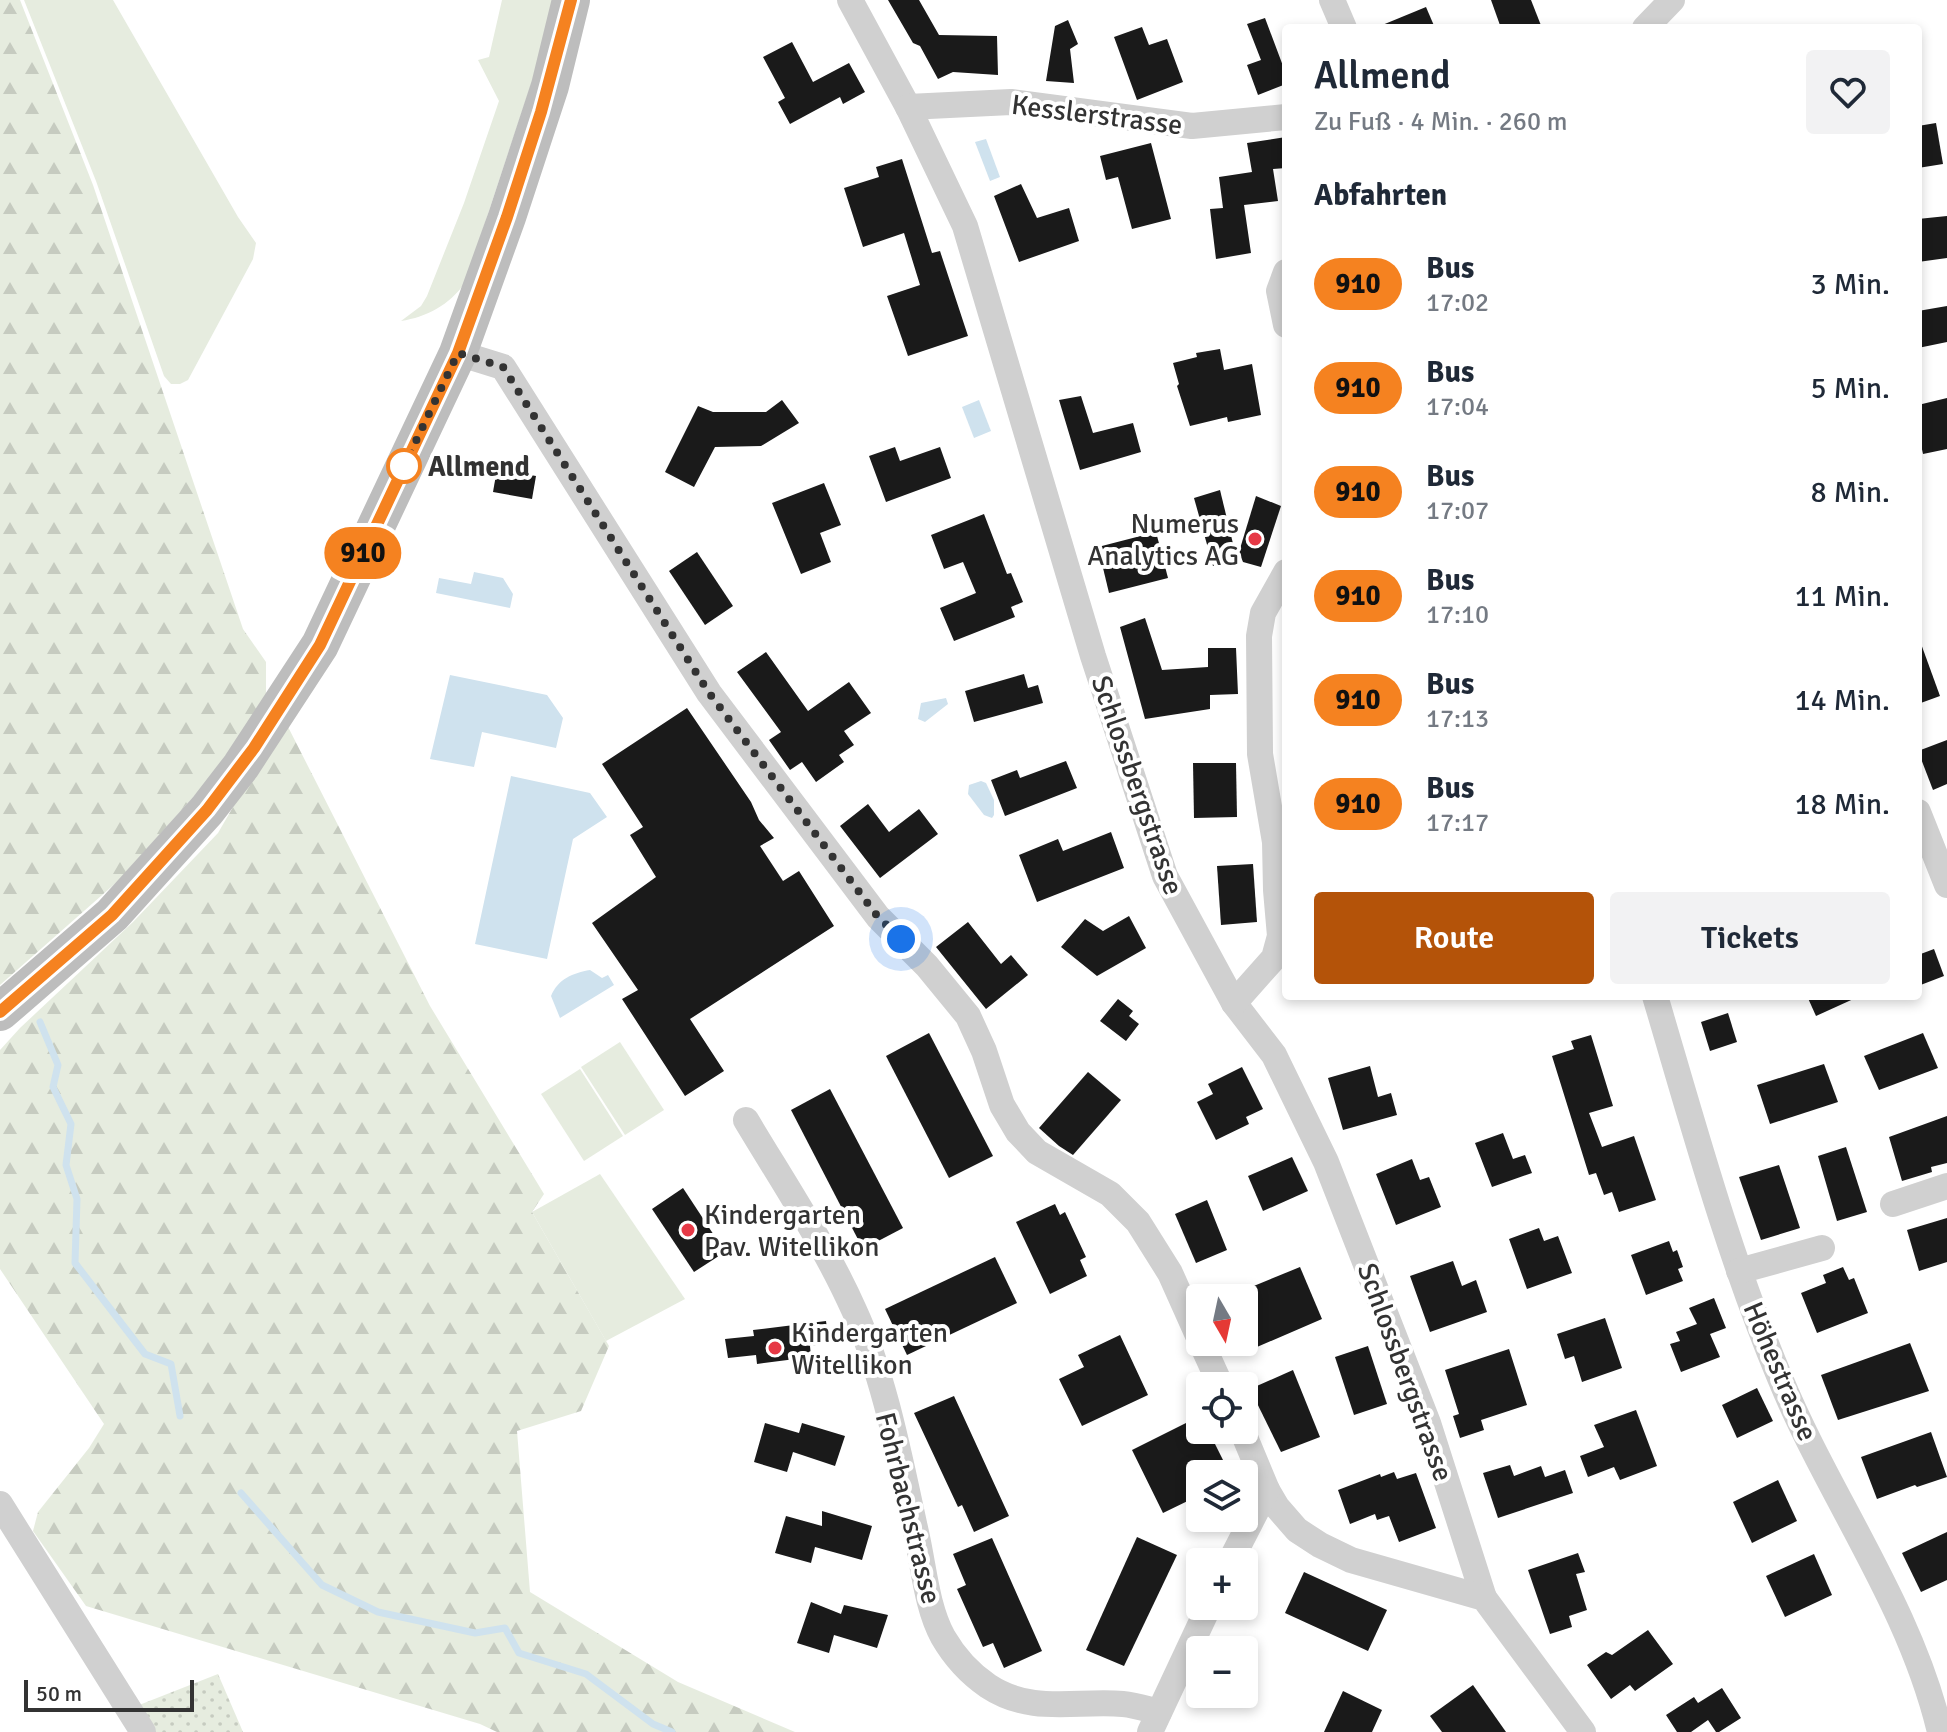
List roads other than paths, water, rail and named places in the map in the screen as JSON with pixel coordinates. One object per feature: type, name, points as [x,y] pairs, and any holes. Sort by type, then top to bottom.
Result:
[{"type":"main road","points":[[0,1012],[112,915],[207,810],[241,766],[320,645],[458,353],[503,230],[545,100],[571,0]]},
{"type":"street","name":"Schlossbergstrasse","points":[[850,0],[908,107],[965,226],[1093,656],[1165,876],[1234,1003],[1274,1055],[1326,1162],[1428,1423],[1484,1598],[1583,1732]]},
{"type":"street","points":[[1332,0],[1342,24]]},
{"type":"street","points":[[1649,24],[1672,0]]},
{"type":"street","name":"Kesslerstrasse","points":[[908,107],[1011,102],[1192,126],[1282,117]]},
{"type":"street","points":[[1282,283],[1279,291],[1282,306]]},
{"type":"street","points":[[458,353],[503,367],[709,693],[878,917],[927,966],[968,1016],[984,1051],[1002,1105],[1018,1132],[1037,1152],[1110,1194],[1138,1222],[1170,1273],[1186,1309]]},
{"type":"street","points":[[1234,1003],[1274,958],[1280,936],[1275,842],[1260,754],[1259,636],[1263,613],[1282,579]]},
{"type":"street","points":[[1922,822],[1947,885]]},
{"type":"street","name":"Höhestrasse","points":[[1656,1000],[1739,1271],[1780,1380],[1903,1625],[1940,1732]]},
{"type":"street","name":"Fohrbachstrasse","points":[[746,1120],[816,1236],[855,1311],[901,1464],[933,1609],[942,1635],[962,1665],[989,1686],[1022,1701],[1054,1706],[1123,1704],[1155,1722]]},
{"type":"street","points":[[1893,1204],[1947,1186]]},
{"type":"street","points":[[1739,1271],[1822,1248]]},
{"type":"street","points":[[1248,1444],[1277,1507],[1297,1530],[1320,1545],[1351,1560],[1484,1598]]},
{"type":"street","points":[[1237,1548],[1267,1490]]},
{"type":"street","points":[[0,1504],[143,1732]]},
{"type":"street","points":[[1155,1722],[1202,1620]]},
{"type":"water","points":[[986,139],[1000,177],[990,181],[975,142]]},
{"type":"water","points":[[979,400],[991,431],[974,438],[962,407]]},
{"type":"water","points":[[474,572],[503,578],[513,594],[510,608],[436,593],[439,578],[471,584]]},
{"type":"water","points":[[450,675],[547,695],[563,718],[556,748],[482,732],[474,767],[430,759]]},
{"type":"water","points":[[946,698],[948,704],[925,722],[918,719],[921,703]]},
{"type":"water","points":[[511,776],[590,793],[607,817],[573,839],[547,959],[475,944]]},
{"type":"water","points":[[981,781],[986,783],[994,800],[992,818],[984,815],[968,794],[969,785]]},
{"type":"water","points":[[590,970],[602,978],[608,975],[614,985],[560,1018],[551,996],[554,990],[567,978]]},
{"type":"waterway","points":[[40,1022],[58,1065],[53,1087],[71,1124],[66,1165],[77,1199],[75,1263],[145,1354],[171,1364],[180,1416]]},
{"type":"waterway","points":[[241,1493],[322,1585],[378,1612],[475,1633],[505,1628],[519,1653],[586,1674],[653,1724],[672,1732]]},
{"type":"place","name":"Allmend","points":[[404,466]]},
{"type":"place","name":"Numerus Analytics AG","points":[[1255,539]]},
{"type":"place","name":"Kindergarten Pav. Witellikon","points":[[688,1230]]},
{"type":"place","name":"Kindergarten Witellikon","points":[[775,1348]]}]
